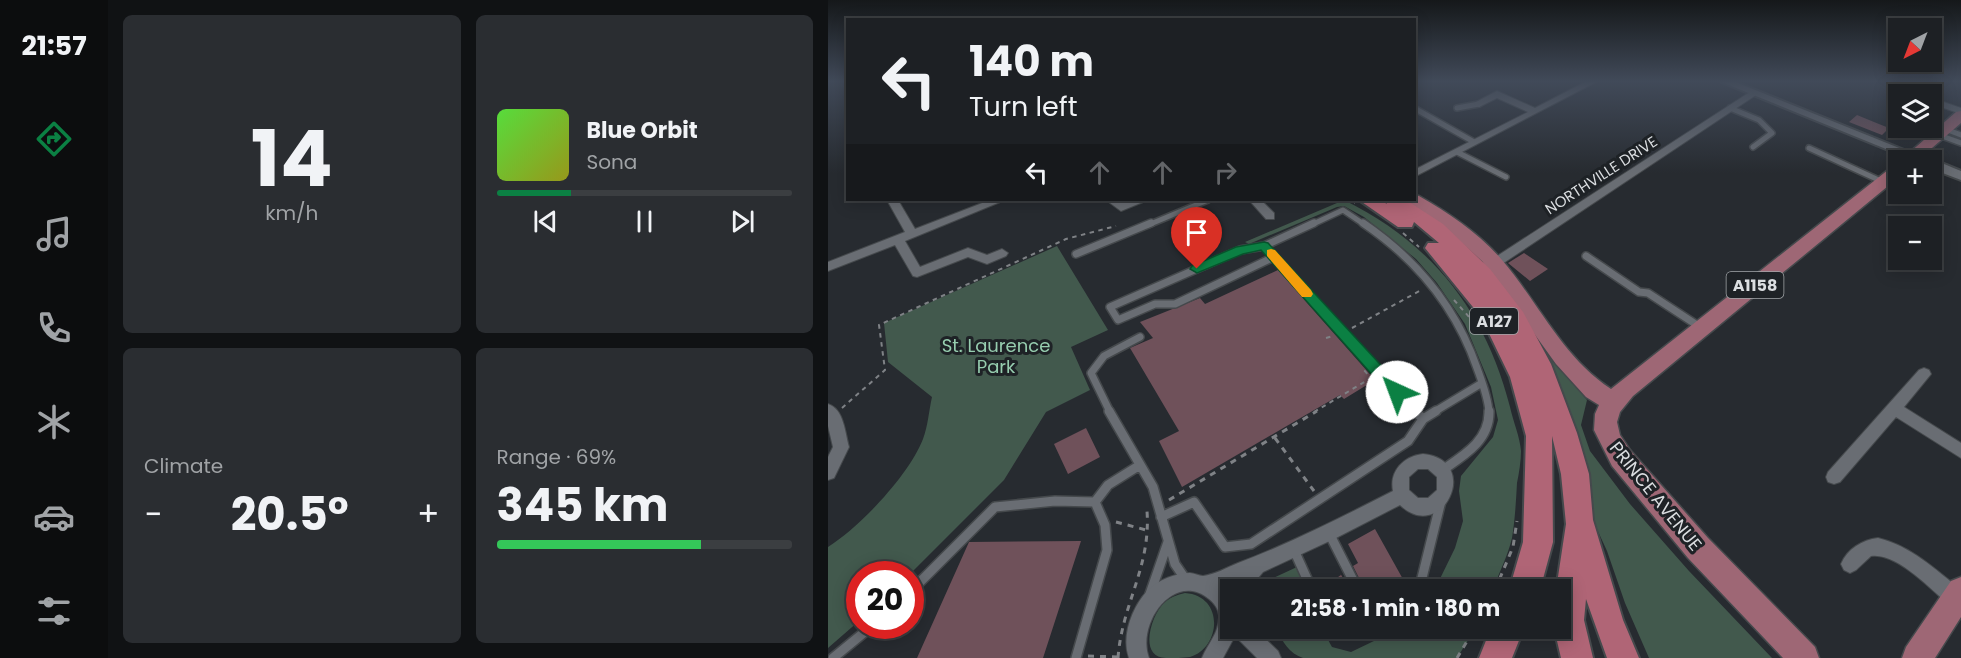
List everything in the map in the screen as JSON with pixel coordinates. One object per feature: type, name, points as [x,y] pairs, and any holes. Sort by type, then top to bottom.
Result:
[{"type":"highway","name":"A127","points":[[1396,201],[1436,228],[1483,274],[1512,312],[1539,364],[1564,433],[1575,474],[1579,520],[1608,622],[1623,658]]},
{"type":"highway","name":"A127","points":[[1363,202],[1419,233],[1451,264],[1490,313],[1522,377],[1539,436],[1538,542],[1527,579]]},
{"type":"highway","name":"A127","points":[[1577,658],[1568,621],[1579,520]]},
{"type":"highway","points":[[1495,658],[1503,639]]},
{"type":"main road","name":"A1158","points":[[1942,132],[1961,113]]},
{"type":"main road","name":"A1158","points":[[1923,150],[1936,138]]},
{"type":"main road","name":"A1158","points":[[1611,401],[1888,178]]},
{"type":"main road","points":[[1415,201],[1445,220],[1495,263],[1571,368],[1587,386],[1611,401]]},
{"type":"main road","name":"PRINCE AVENUE","points":[[1611,401],[1607,410],[1606,430],[1611,444],[1621,458],[1698,548],[1804,658]]},
{"type":"main road","points":[[1917,658],[1958,595]]},
{"type":"street","points":[[1416,173],[1533,112]]},
{"type":"street","name":"NORTHVILLE DRIVE","points":[[1495,263],[1724,112]]},
{"type":"street","points":[[1796,112],[1888,152]]},
{"type":"street","points":[[1942,168],[1961,176]]},
{"type":"street","points":[[895,201],[912,234]]},
{"type":"street","points":[[828,267],[993,201]]},
{"type":"street","points":[[1113,201],[1121,208],[1139,201]]},
{"type":"street","points":[[1256,201],[1270,216]]},
{"type":"street","points":[[898,240],[917,273],[968,252],[987,260],[1002,253]]},
{"type":"street","points":[[1834,477],[1924,374]]},
{"type":"street","points":[[1894,408],[1961,451]]},
{"type":"street","points":[[828,473],[841,447],[833,419]]},
{"type":"street","points":[[1420,462],[1428,463],[1441,471],[1447,488],[1442,499],[1436,503],[1421,506],[1407,500],[1402,495],[1399,480],[1406,468],[1420,462]]},
{"type":"street","points":[[1206,584],[1256,567],[1294,550],[1402,495]]},
{"type":"street","points":[[1850,564],[1868,548],[1883,546],[1903,556],[1958,595]]},
{"type":"street","points":[[1249,579],[1256,567]]},
{"type":"street","points":[[1139,658],[1135,639],[1143,613],[1152,600],[1165,589],[1186,581],[1206,584],[1220,594]]},
{"type":"street","points":[[1212,658],[1224,639]]},
{"type":"street","points":[[1256,639],[1271,658]]},
{"type":"lane","points":[[1421,112],[1474,142]]},
{"type":"lane","points":[[1739,112],[1759,120],[1772,133],[1753,147]]},
{"type":"lane","points":[[1942,132],[1961,135]]},
{"type":"lane","points":[[1942,132],[1961,143]]},
{"type":"lane","points":[[1809,148],[1883,182]]},
{"type":"lane","points":[[1457,152],[1506,177]]},
{"type":"lane","points":[[1076,254],[1206,201]]},
{"type":"lane","points":[[1275,257],[1174,304],[1155,304],[1118,320],[1110,307],[1240,250],[1264,246],[1343,210],[1396,247],[1431,286],[1461,329],[1482,383],[1491,411],[1487,429],[1472,449],[1441,471]]},
{"type":"lane","points":[[1264,246],[1423,419]]},
{"type":"lane","points":[[1587,256],[1639,292],[1648,293],[1702,328]]},
{"type":"lane","points":[[1140,337],[1104,356],[1091,373],[1115,423],[1153,487],[1175,564],[1186,581]]},
{"type":"lane","points":[[1161,517],[1194,502],[1225,547],[1251,544],[1408,441],[1423,419],[1482,383]]},
{"type":"lane","points":[[1095,502],[1108,484],[1140,465]]},
{"type":"lane","points":[[1422,579],[1442,499]]},
{"type":"lane","points":[[924,578],[995,507],[1055,501],[1095,502]]},
{"type":"lane","points":[[1076,657],[1107,550],[1106,525],[1095,502]]},
{"type":"lane","points":[[1329,533],[1352,579]]},
{"type":"lane","points":[[1143,613],[1168,542]]},
{"type":"lane","points":[[1294,550],[1307,579]]},
{"type":"lane","points":[[834,658],[857,639]]},
{"type":"path","points":[[833,419],[885,370],[879,325],[1066,239],[1126,224]]},
{"type":"path","points":[[1402,233],[1425,253]]},
{"type":"path","points":[[1326,338],[1342,333],[1431,286]]},
{"type":"path","points":[[1455,300],[1477,327],[1484,327]]},
{"type":"path","points":[[1076,657],[1118,657],[1122,618],[1147,556],[1150,531],[1147,511],[1178,496],[1371,378],[1356,361]]},
{"type":"path","points":[[1275,438],[1320,498]]},
{"type":"path","points":[[1500,579],[1513,547],[1517,514]]},
{"type":"path","points":[[1106,525],[1118,522],[1150,531]]},
{"type":"path","points":[[1456,658],[1468,639]]},
{"type":"green space","points":[[1346,201],[1404,237],[1429,259],[1451,284],[1470,311],[1500,373],[1520,446],[1520,467],[1512,538],[1497,579],[1440,579],[1455,548],[1463,521],[1459,491],[1461,476],[1493,437],[1498,420],[1491,387],[1465,324],[1437,283],[1416,259],[1364,217],[1344,206],[1249,244],[1245,242]]},
{"type":"green space","name":"St. Laurence Park","points":[[1057,246],[1108,330],[1071,347],[1090,390],[1046,412],[1004,480],[923,561],[846,561],[846,632],[828,648],[828,547],[868,514],[907,468],[923,439],[932,397],[888,362],[884,323]]},
{"type":"green space","points":[[1545,351],[1587,400],[1581,425],[1590,451],[1630,504],[1689,571],[1772,658],[1649,658],[1590,514],[1542,352]]},
{"type":"green space","points":[[1297,567],[1302,579],[1271,579]]},
{"type":"green space","points":[[1185,593],[1198,596],[1207,603],[1212,612],[1213,634],[1208,644],[1200,652],[1190,657],[1157,656],[1150,644],[1155,617],[1166,601]]},
{"type":"green space","points":[[1282,639],[1328,639],[1332,647],[1351,652],[1378,639],[1469,639],[1457,658],[1303,658],[1287,647]]},
{"type":"building","points":[[1857,115],[1888,129],[1882,135],[1849,122]]},
{"type":"building","points":[[1524,253],[1548,269],[1530,281],[1508,263]]},
{"type":"building","points":[[1278,270],[1375,380],[1344,399],[1340,395],[1182,487],[1159,441],[1179,431],[1130,348],[1153,338],[1140,322],[1200,298],[1205,304]]},
{"type":"building","points":[[1086,428],[1100,457],[1068,474],[1054,444]]},
{"type":"building","points":[[1375,529],[1403,579],[1360,579],[1353,566],[1358,563],[1348,544]]},
{"type":"building","points":[[1081,541],[1043,658],[917,658],[969,542]]},
{"type":"slow traffic","points":[[1271,253],[1307,294]]},
{"type":"route","points":[[1197,269],[1240,250],[1264,246],[1397,392]]}]
